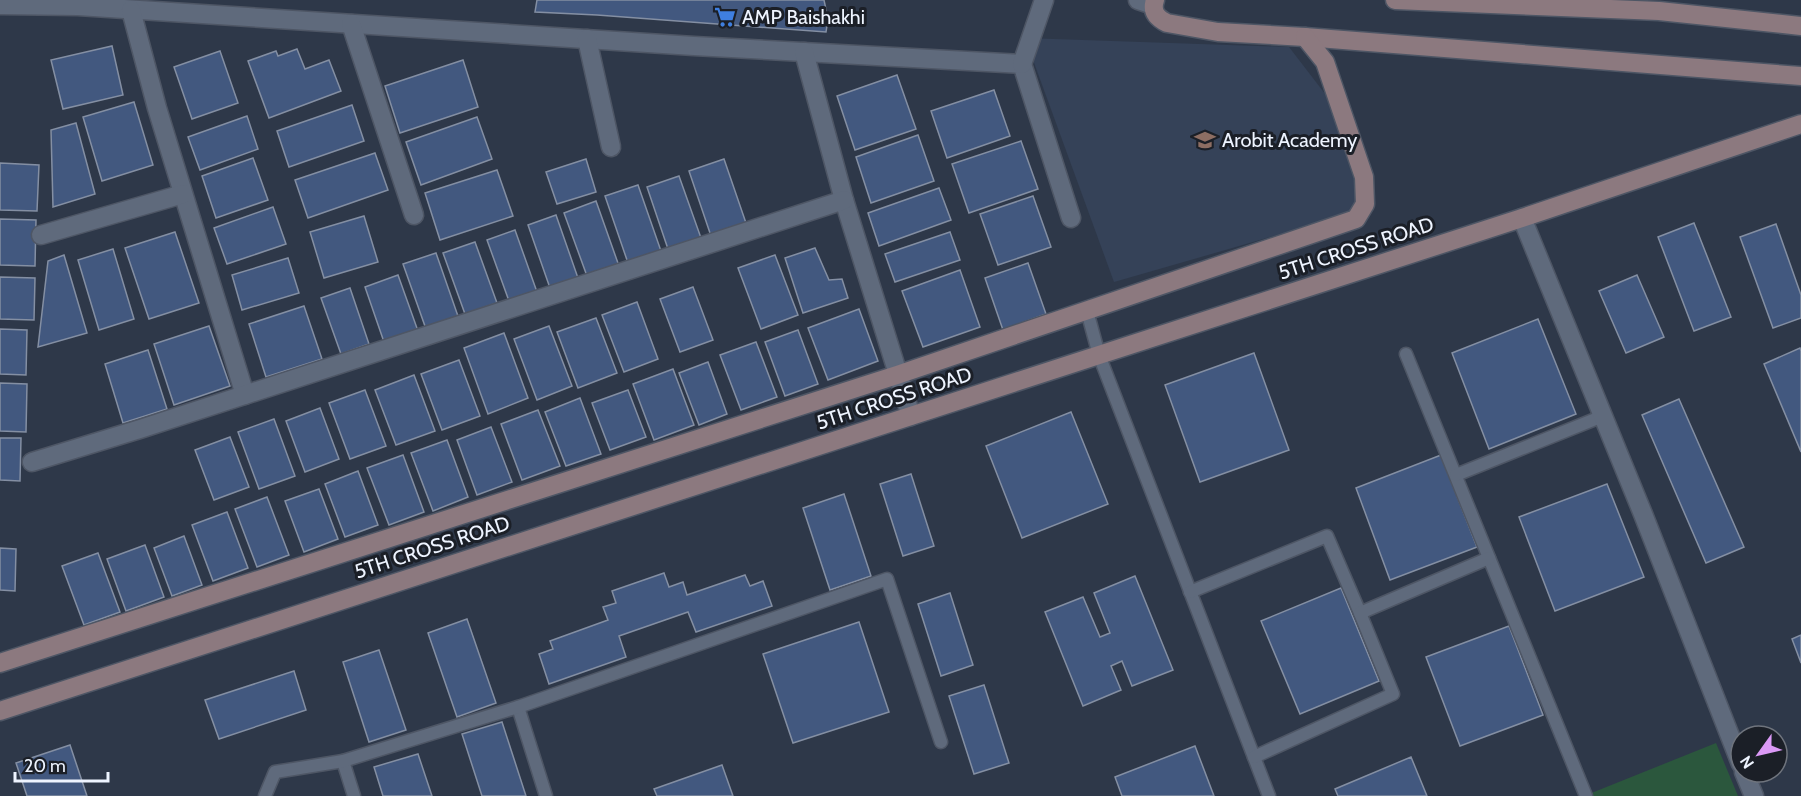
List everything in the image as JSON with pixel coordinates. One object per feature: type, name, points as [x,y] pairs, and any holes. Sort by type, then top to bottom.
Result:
[{"type":"street","points":[[1044,0],[1022,64],[1071,218]]},
{"type":"street","points":[[1395,0],[1507,2],[1659,11],[1801,26]]},
{"type":"street","points":[[1149,2],[1159,20],[1218,32],[1801,76]]},
{"type":"street","points":[[0,5],[78,6],[1022,64]]},
{"type":"street","points":[[131,10],[157,108],[245,395]]},
{"type":"street","points":[[351,24],[414,215]]},
{"type":"street","name":"5TH CROSS ROAD","points":[[0,663],[897,375],[1356,219],[1365,204],[1364,177],[1325,62],[1305,37]]},
{"type":"street","points":[[586,39],[611,147]]},
{"type":"street","points":[[804,52],[844,200],[911,416]]},
{"type":"street","name":"5TH CROSS ROAD","points":[[0,711],[1522,218],[1801,124]]},
{"type":"street","points":[[41,235],[183,194]]},
{"type":"street","points":[[32,462],[844,200]]},
{"type":"street","points":[[1522,218],[1729,734]]},
{"type":"lane","points":[[1087,311],[1098,355],[1269,796]]},
{"type":"lane","points":[[1406,354],[1586,796]]},
{"type":"lane","points":[[1456,475],[1603,416]]},
{"type":"lane","points":[[1190,592],[1327,536],[1393,694],[1254,757]]},
{"type":"lane","points":[[1360,613],[1489,558]]},
{"type":"lane","points":[[265,796],[275,772],[343,761],[518,707],[887,579],[941,742]]},
{"type":"lane","points":[[518,707],[546,796]]},
{"type":"lane","points":[[343,761],[354,796]]},
{"type":"shaded area","name":"Arobit Academy","points":[[1025,38],[1289,47],[1329,99],[1367,181],[1354,213],[1114,282]]},
{"type":"green space","points":[[1716,743],[1729,774],[1729,784],[1733,784],[1738,796],[1584,796]]},
{"type":"building","name":"AMP Baishakhi","points":[[537,0],[824,0],[828,19],[826,32],[535,12]]},
{"type":"building","points":[[112,46],[123,95],[63,109],[51,60]]},
{"type":"building","points":[[297,49],[305,69],[329,60],[341,91],[269,118],[248,61],[276,51],[278,56]]},
{"type":"building","points":[[220,51],[238,103],[192,119],[174,67]]},
{"type":"building","points":[[463,60],[478,107],[400,133],[385,86]]},
{"type":"building","points":[[897,75],[916,129],[855,150],[837,96]]},
{"type":"building","points":[[994,90],[1010,136],[947,158],[931,111]]},
{"type":"building","points":[[134,102],[153,165],[102,181],[83,117]]},
{"type":"building","points":[[352,105],[364,141],[289,167],[277,131]]},
{"type":"building","points":[[247,116],[258,149],[200,170],[188,137]]},
{"type":"building","points":[[477,117],[492,159],[421,185],[406,142]]},
{"type":"building","points":[[76,123],[95,194],[53,207],[51,130]]},
{"type":"building","points":[[918,135],[934,181],[871,203],[856,157]]},
{"type":"building","points":[[1021,141],[1038,189],[969,213],[952,164]]},
{"type":"building","points":[[375,153],[388,190],[308,218],[295,180]]},
{"type":"building","points":[[253,158],[268,200],[216,218],[202,176]]},
{"type":"building","points":[[586,159],[596,192],[557,204],[546,172]]},
{"type":"building","points":[[724,159],[746,223],[711,236],[689,171]]},
{"type":"building","points":[[0,163],[39,165],[37,211],[0,210]]},
{"type":"building","points":[[497,170],[513,216],[440,240],[425,193]]},
{"type":"building","points":[[679,176],[701,238],[668,249],[647,187]]},
{"type":"building","points":[[638,185],[661,251],[628,263],[605,196]]},
{"type":"building","points":[[939,188],[951,220],[879,246],[868,213]]},
{"type":"building","points":[[1033,196],[1051,247],[998,265],[980,214]]},
{"type":"building","points":[[596,201],[619,266],[587,276],[564,213]]},
{"type":"building","points":[[273,207],[286,244],[227,264],[214,228]]},
{"type":"building","points":[[556,215],[578,278],[550,288],[528,225]]},
{"type":"building","points":[[364,216],[378,262],[324,278],[310,232]]},
{"type":"building","points":[[0,219],[36,220],[35,266],[0,265]]},
{"type":"building","points":[[1694,223],[1731,317],[1694,331],[1658,237]]},
{"type":"building","points":[[1776,224],[1801,295],[1801,318],[1773,328],[1740,237]]},
{"type":"building","points":[[515,230],[537,292],[509,301],[487,240]]},
{"type":"building","points":[[175,232],[199,303],[149,319],[125,248]]},
{"type":"building","points":[[950,232],[960,260],[895,282],[885,254]]},
{"type":"building","points":[[475,242],[497,303],[465,314],[443,253]]},
{"type":"building","points":[[815,248],[829,280],[842,279],[848,298],[803,313],[785,258]]},
{"type":"building","points":[[113,249],[134,319],[99,330],[78,260]]},
{"type":"building","points":[[436,253],[459,319],[426,329],[403,264]]},
{"type":"building","points":[[64,255],[87,333],[38,347],[48,261]]},
{"type":"building","points":[[775,255],[798,315],[761,329],[738,268]]},
{"type":"building","points":[[288,258],[299,293],[242,310],[232,275]]},
{"type":"building","points":[[1028,263],[1046,314],[1003,330],[985,278]]},
{"type":"building","points":[[960,270],[980,327],[923,347],[902,291]]},
{"type":"building","points":[[398,275],[418,331],[384,342],[365,287]]},
{"type":"building","points":[[1637,275],[1664,337],[1626,353],[1599,291]]},
{"type":"building","points":[[0,277],[35,278],[34,320],[0,319]]},
{"type":"building","points":[[693,287],[713,340],[680,352],[660,299]]},
{"type":"building","points":[[350,288],[369,344],[341,354],[321,298]]},
{"type":"building","points":[[637,302],[658,359],[624,372],[602,315]]},
{"type":"building","points":[[304,306],[322,359],[266,377],[249,324]]},
{"type":"building","points":[[859,309],[878,361],[828,380],[808,328]]},
{"type":"building","points":[[596,318],[617,373],[578,388],[557,332]]},
{"type":"building","points":[[1538,319],[1576,414],[1489,449],[1452,353]]},
{"type":"building","points":[[209,326],[230,386],[174,405],[154,344]]},
{"type":"building","points":[[549,326],[572,386],[537,400],[514,339]]},
{"type":"building","points":[[0,329],[27,330],[26,375],[0,374]]},
{"type":"building","points":[[798,330],[818,384],[785,396],[765,342]]},
{"type":"building","points":[[504,333],[528,398],[488,414],[464,348]]},
{"type":"building","points":[[756,342],[777,397],[741,410],[720,355]]},
{"type":"building","points":[[1800,348],[1801,351],[1801,452],[1764,364]]},
{"type":"building","points":[[148,350],[167,409],[123,423],[105,364]]},
{"type":"building","points":[[1254,353],[1289,450],[1200,482],[1165,385]]},
{"type":"building","points":[[459,360],[480,416],[442,430],[421,374]]},
{"type":"building","points":[[708,362],[727,414],[699,425],[679,373]]},
{"type":"building","points":[[673,369],[694,425],[654,440],[633,384]]},
{"type":"building","points":[[414,375],[435,431],[396,445],[375,390]]},
{"type":"building","points":[[0,383],[27,384],[26,432],[0,431]]},
{"type":"building","points":[[365,390],[386,446],[350,459],[329,403]]},
{"type":"building","points":[[628,390],[646,437],[610,450],[592,403]]},
{"type":"building","points":[[580,398],[601,454],[566,466],[545,412]]},
{"type":"building","points":[[1679,399],[1744,547],[1706,563],[1642,415]]},
{"type":"building","points":[[320,408],[339,459],[305,472],[286,421]]},
{"type":"building","points":[[538,410],[560,466],[522,480],[501,424]]},
{"type":"building","points":[[1071,412],[1108,504],[1022,538],[986,446]]},
{"type":"building","points":[[274,419],[295,476],[259,489],[238,432]]},
{"type":"building","points":[[491,427],[512,482],[477,495],[457,440]]},
{"type":"building","points":[[230,437],[249,487],[214,500],[195,450]]},
{"type":"building","points":[[0,438],[21,438],[20,481],[0,480]]},
{"type":"building","points":[[447,440],[468,497],[433,511],[411,453]]},
{"type":"building","points":[[403,455],[424,512],[389,525],[367,468]]},
{"type":"building","points":[[1441,455],[1477,547],[1390,580],[1356,488]]},
{"type":"building","points":[[358,471],[378,525],[345,537],[325,484]]},
{"type":"building","points":[[911,474],[934,546],[903,556],[880,484]]},
{"type":"building","points":[[1607,484],[1644,577],[1555,611],[1519,517]]},
{"type":"building","points":[[319,489],[338,539],[304,552],[285,501]]},
{"type":"building","points":[[844,494],[871,576],[830,590],[803,508]]},
{"type":"building","points":[[267,497],[289,555],[257,567],[235,509]]},
{"type":"building","points":[[227,512],[248,568],[213,581],[192,525]]},
{"type":"building","points":[[184,536],[202,585],[172,596],[154,548]]},
{"type":"building","points":[[145,545],[164,597],[126,611],[107,559]]},
{"type":"building","points":[[0,548],[16,549],[15,591],[0,590]]},
{"type":"building","points":[[98,553],[120,612],[84,625],[62,566]]},
{"type":"building","points":[[664,573],[669,587],[683,582],[687,595],[745,575],[750,586],[763,581],[772,606],[696,632],[688,612],[619,636],[626,657],[549,684],[539,654],[553,649],[550,641],[608,620],[603,607],[616,603],[612,591]]},
{"type":"building","points":[[1135,576],[1173,670],[1132,686],[1122,661],[1111,666],[1121,690],[1083,706],[1045,612],[1083,597],[1100,637],[1110,633],[1094,593]]},
{"type":"building","points":[[1341,588],[1379,681],[1300,714],[1261,621]]},
{"type":"building","points":[[950,593],[973,665],[941,676],[918,604]]},
{"type":"building","points":[[467,619],[496,703],[457,717],[428,633]]},
{"type":"building","points":[[859,622],[889,712],[793,743],[763,654]]},
{"type":"building","points":[[1509,626],[1543,715],[1460,746],[1426,657]]},
{"type":"building","points":[[1801,635],[1801,663],[1792,639]]},
{"type":"building","points":[[379,650],[406,730],[369,742],[343,662]]},
{"type":"building","points":[[294,671],[306,710],[219,739],[205,700]]},
{"type":"building","points":[[984,685],[1009,763],[974,774],[949,696]]},
{"type":"building","points":[[502,722],[526,796],[482,796],[462,734]]},
{"type":"building","points":[[70,745],[87,796],[27,796],[16,763]]},
{"type":"building","points":[[1195,746],[1214,796],[1122,796],[1115,777]]},
{"type":"building","points":[[418,754],[432,796],[383,796],[374,767]]},
{"type":"building","points":[[1411,757],[1427,796],[1338,796],[1335,789]]},
{"type":"building","points":[[722,765],[733,796],[657,796],[654,789]]},
{"type":"place","name":"AMP Baishakhi","points":[[725,17]]},
{"type":"place","name":"Arobit Academy","points":[[1205,140]]}]
